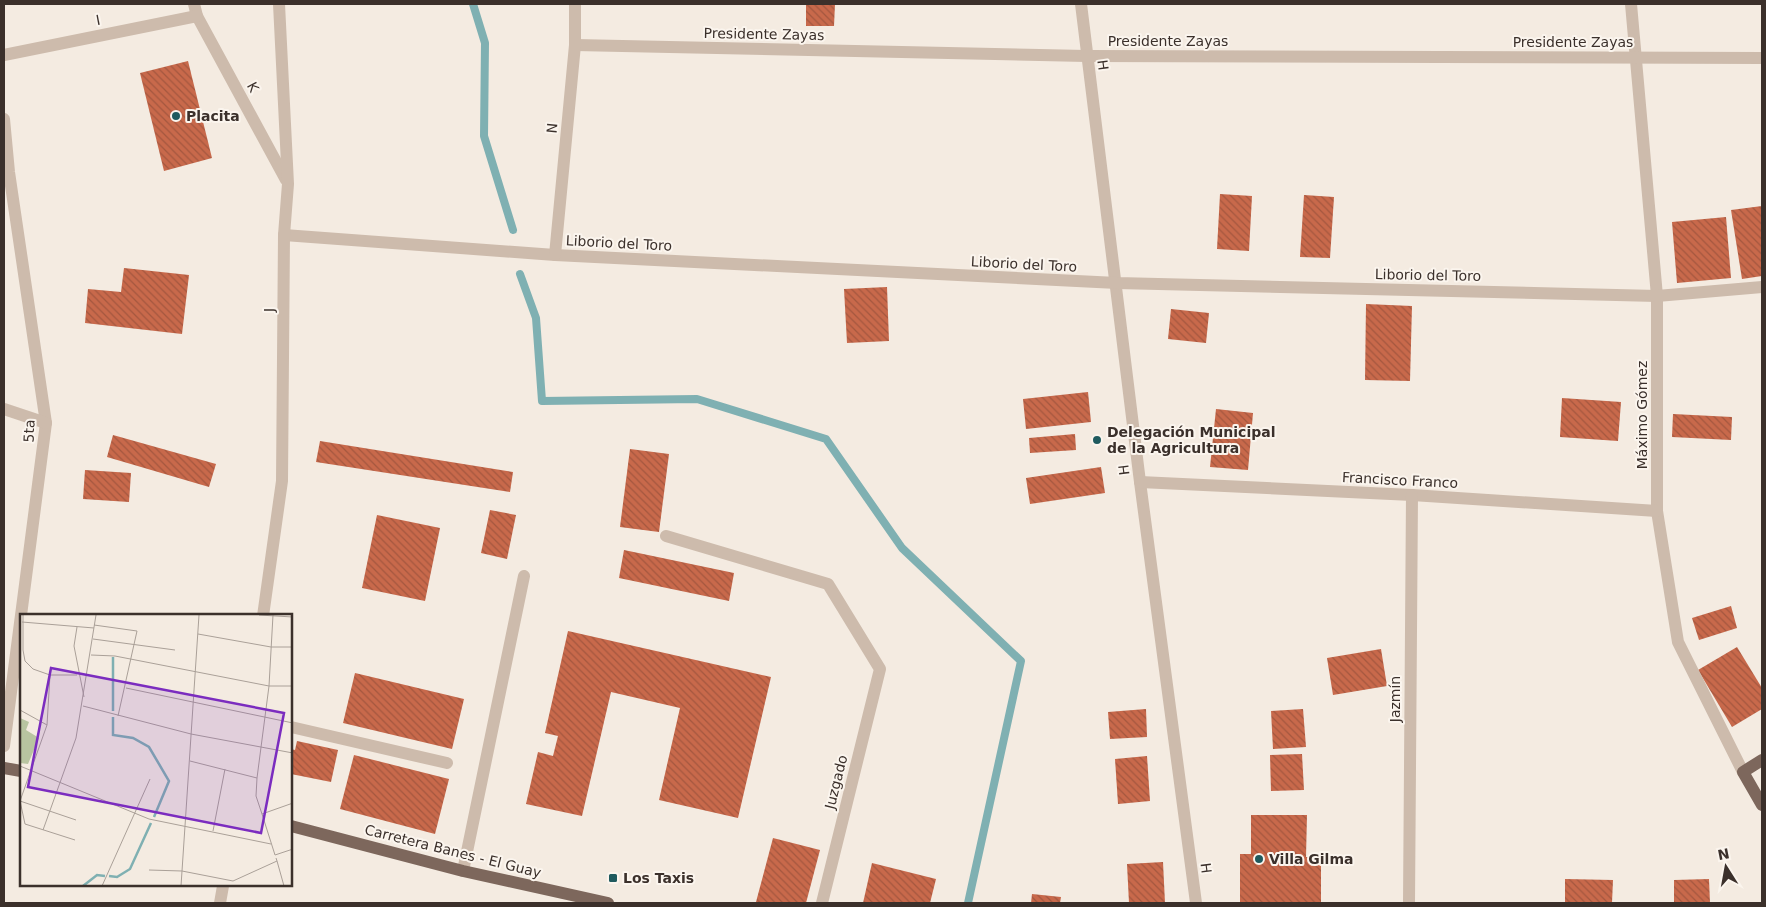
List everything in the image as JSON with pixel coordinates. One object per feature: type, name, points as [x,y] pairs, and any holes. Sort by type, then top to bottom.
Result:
[{"type":"main road","points":[[1744,772],[1762,760]]},
{"type":"main road","points":[[4,768],[20,771]]},
{"type":"main road","name":"Máximo Gómez","points":[[1744,772],[1762,805]]},
{"type":"main road","name":"Carretera Banes - El Guay","points":[[292,826],[463,871],[608,903]]},
{"type":"street","name":"J","points":[[263,614],[282,481],[284,235],[288,184],[279,4]]},
{"type":"street","name":"N","points":[[555,254],[575,45],[575,4]]},
{"type":"street","name":"H","points":[[1080,4],[1117,283],[1140,482],[1196,903]]},
{"type":"street","name":"Máximo Gómez","points":[[1630,4],[1657,296],[1657,511],[1678,642],[1744,772]]},
{"type":"street","name":"K","points":[[195,10],[288,184]]},
{"type":"street","name":"I","points":[[4,55],[195,10]]},
{"type":"street","name":"Presidente Zayas","points":[[575,45],[1086,56],[1762,58]]},
{"type":"street","name":"5ta","points":[[4,119],[9,172],[46,423],[21,614]]},
{"type":"street","name":"Liborio del Toro","points":[[284,235],[555,254],[1117,283],[1657,296],[1762,287]]},
{"type":"street","points":[[4,409],[46,423]]},
{"type":"street","name":"Francisco Franco","points":[[1140,482],[1412,495],[1657,511]]},
{"type":"street","name":"Jazmín","points":[[1409,903],[1412,495]]},
{"type":"street","name":"Juzgado","points":[[666,536],[828,584],[880,669],[822,903]]},
{"type":"street","points":[[463,871],[524,576]]},
{"type":"street","name":"5ta","points":[[4,746],[20,623]]},
{"type":"street","points":[[292,727],[447,763]]},
{"type":"street","points":[[220,903],[223,887]]},
{"type":"building","points":[[806,4],[835,4],[834,26],[806,26]]},
{"type":"building","name":"Placita","points":[[188,61],[212,158],[164,171],[140,73]]},
{"type":"building","points":[[1220,194],[1252,196],[1249,251],[1217,249]]},
{"type":"building","points":[[1304,195],[1334,197],[1330,258],[1300,257]]},
{"type":"building","points":[[1762,206],[1762,276],[1742,279],[1731,210]]},
{"type":"building","points":[[1726,217],[1731,278],[1677,283],[1672,222]]},
{"type":"building","points":[[124,268],[189,275],[182,334],[85,323],[88,289],[121,292]]},
{"type":"building","points":[[887,287],[889,341],[847,343],[844,289]]},
{"type":"building","points":[[1366,304],[1412,306],[1410,381],[1365,380]]},
{"type":"building","points":[[1171,309],[1209,313],[1206,343],[1168,339]]},
{"type":"building","points":[[1088,392],[1091,422],[1026,429],[1023,399]]},
{"type":"building","points":[[1562,398],[1621,402],[1618,441],[1560,437]]},
{"type":"building","points":[[1216,409],[1253,413],[1248,470],[1210,467]]},
{"type":"building","points":[[1673,414],[1732,417],[1731,440],[1672,437]]},
{"type":"building","points":[[1075,434],[1076,450],[1030,453],[1029,438]]},
{"type":"building","points":[[113,435],[216,464],[209,487],[107,457]]},
{"type":"building","points":[[320,441],[513,472],[510,492],[316,462]]},
{"type":"building","points":[[630,449],[669,454],[659,532],[620,527]]},
{"type":"building","points":[[1101,467],[1105,493],[1030,504],[1026,478]]},
{"type":"building","points":[[85,470],[131,473],[129,502],[83,499]]},
{"type":"building","points":[[490,510],[516,515],[507,559],[481,553]]},
{"type":"building","points":[[377,515],[440,528],[425,601],[362,588]]},
{"type":"building","points":[[624,550],[734,573],[729,601],[619,578]]},
{"type":"building","points":[[1731,606],[1737,628],[1699,640],[1692,618]]},
{"type":"building","points":[[568,631],[771,677],[738,818],[659,800],[680,708],[611,692],[582,816],[526,804],[538,752],[553,756],[558,736],[545,733]]},
{"type":"building","points":[[1737,647],[1762,688],[1762,709],[1732,727],[1698,670]]},
{"type":"building","points":[[1381,649],[1387,686],[1333,695],[1327,658]]},
{"type":"building","points":[[355,673],[464,699],[452,749],[343,723]]},
{"type":"building","points":[[1146,709],[1147,737],[1110,739],[1108,712]]},
{"type":"building","points":[[1303,709],[1306,747],[1273,749],[1271,711]]},
{"type":"building","points":[[297,741],[338,750],[331,782],[292,774],[292,749],[295,750]]},
{"type":"building","points":[[1302,754],[1304,790],[1271,791],[1270,755]]},
{"type":"building","points":[[354,755],[449,779],[435,834],[340,809]]},
{"type":"building","points":[[1147,756],[1150,801],[1118,804],[1115,759]]},
{"type":"building","points":[[1251,815],[1307,815],[1306,857],[1321,857],[1321,903],[1240,903],[1240,854],[1251,854]]},
{"type":"building","points":[[773,838],[820,850],[806,903],[756,902]]},
{"type":"building","points":[[1163,862],[1165,903],[1129,903],[1127,864]]},
{"type":"building","points":[[872,863],[936,879],[930,903],[863,903]]},
{"type":"building","points":[[1565,879],[1613,880],[1612,903],[1565,903]]},
{"type":"building","points":[[1709,879],[1710,903],[1674,903],[1674,880]]},
{"type":"building","points":[[1032,894],[1061,897],[1060,903],[1031,903]]},
{"type":"waterway","points":[[473,4],[485,43],[484,136],[513,230]]},
{"type":"waterway","points":[[520,274],[536,318],[542,401],[697,399],[826,439],[902,548],[1021,661],[968,903]]},
{"type":"place","name":"Placita","points":[[176,116]]},
{"type":"place","name":"Delegación Municipal de la Agricultura","points":[[1097,440]]},
{"type":"place","name":"Villa Gilma","points":[[1259,859]]},
{"type":"place","name":"Los Taxis","points":[[613,878]]}]
